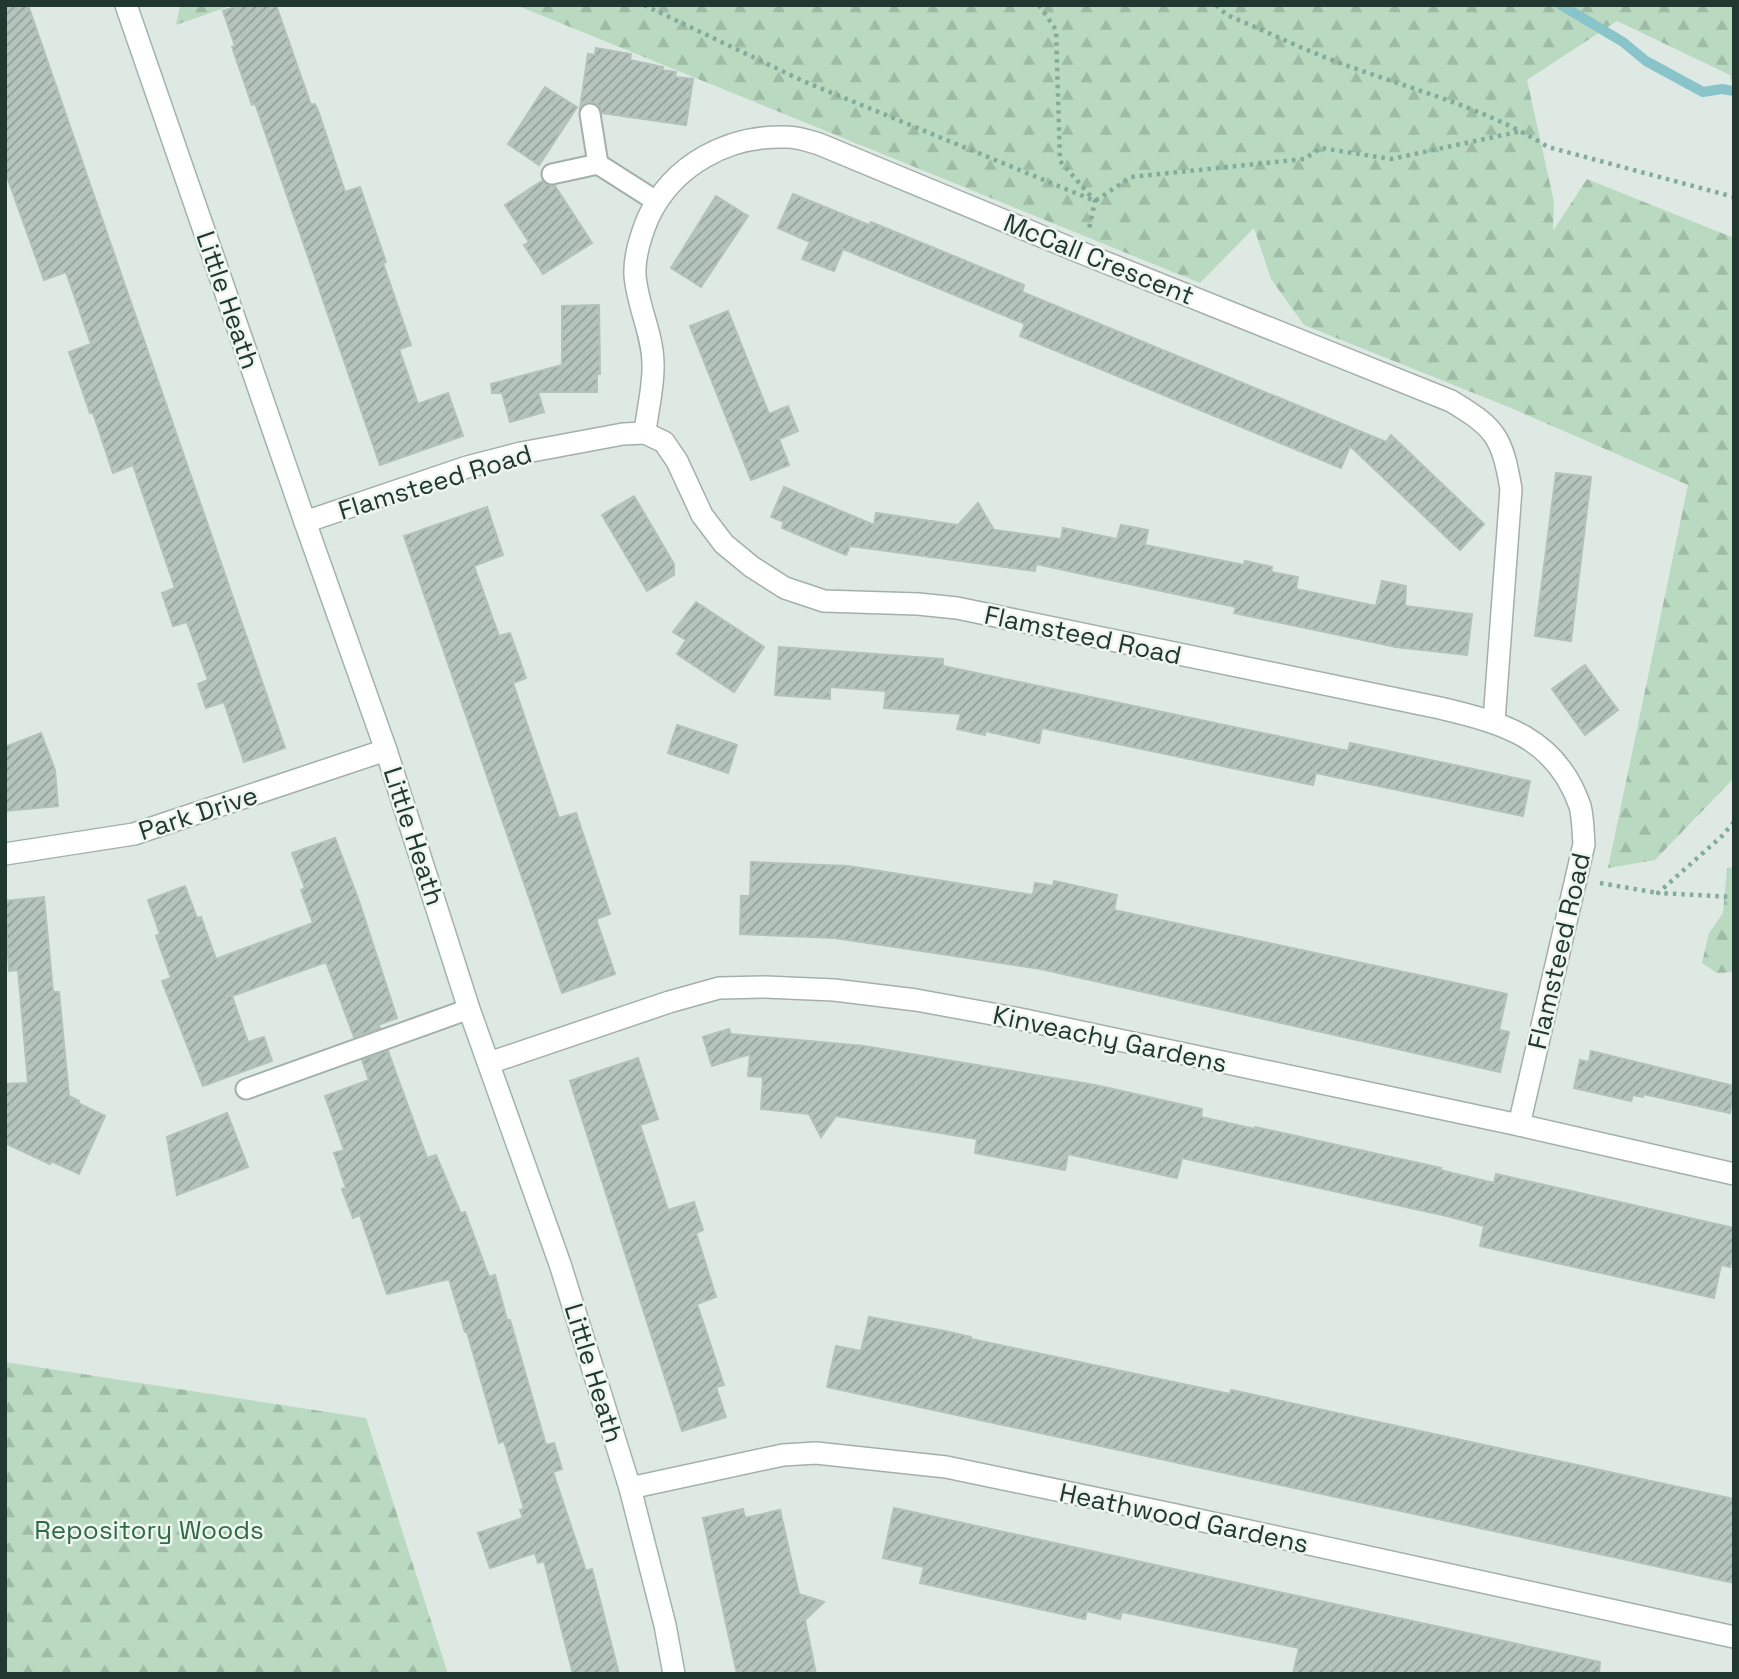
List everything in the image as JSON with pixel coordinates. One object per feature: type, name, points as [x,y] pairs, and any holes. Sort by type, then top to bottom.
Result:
[{"type":"street","name":"Little Heath","points":[[127,5],[386,750],[469,1009],[560,1264],[630,1488],[665,1625],[674,1674]]},
{"type":"street","name":"McCall Crescent","points":[[645,433],[653,363],[635,274],[640,237],[656,201],[677,176],[705,156],[733,143],[759,138],[790,137],[819,144],[1451,401],[1483,420],[1497,438],[1507,463],[1511,489],[1494,721]]},
{"type":"street","name":"Flamsteed Road","points":[[305,522],[467,467],[520,453],[623,434],[645,433],[664,442],[677,461],[702,516],[724,544],[752,567],[785,588],[824,601],[957,608],[1494,721],[1535,742],[1564,773],[1580,808],[1584,844],[1519,1125]]},
{"type":"street","name":"Park Drive","points":[[5,854],[134,834],[386,750]]},
{"type":"street","name":"Kinveachy Gardens","points":[[489,1063],[669,1002],[719,988],[834,990],[916,1000],[1020,1019],[1519,1125],[1734,1174]]},
{"type":"street","name":"Heathwood Gardens","points":[[630,1488],[736,1464],[805,1453],[845,1454],[946,1467],[1734,1637]]},
{"type":"lane","points":[[590,114],[598,164]]},
{"type":"lane","points":[[552,174],[598,164],[656,201]]},
{"type":"lane","points":[[246,1089],[469,1009]]},
{"type":"path","points":[[645,5],[803,81],[1095,201]]},
{"type":"path","points":[[1039,5],[1056,30],[1060,161],[1095,201]]},
{"type":"path","points":[[1216,5],[1227,15],[1339,63],[1431,93],[1522,131],[1548,147],[1734,197]]},
{"type":"path","points":[[1082,253],[1095,201],[1130,177],[1304,159],[1321,148],[1391,159],[1522,131]]},
{"type":"path","points":[[1658,893],[1734,822]]},
{"type":"path","points":[[1576,878],[1658,893],[1734,897]]},
{"type":"green space","points":[[180,5],[233,5],[176,25]]},
{"type":"green space","points":[[516,5],[1734,5],[1734,94],[1730,75],[1617,21],[1527,80],[1554,202],[1553,231],[1587,179],[1734,238],[1734,778],[1655,860],[1608,868],[1688,485],[1511,408],[1304,325],[1271,279],[1254,228],[1200,283]]},
{"type":"green space","points":[[1734,867],[1734,972],[1717,973],[1702,963],[1709,933],[1723,913],[1727,868]]},
{"type":"green space","name":"Repository Woods","points":[[5,1362],[366,1418],[448,1674],[5,1674]]},
{"type":"building","points":[[5,5],[28,5],[285,748],[244,762],[224,702],[206,708],[198,684],[208,680],[187,622],[173,626],[162,593],[175,588],[133,465],[113,473],[93,413],[90,413],[69,352],[91,344],[66,272],[44,280],[5,171]]},
{"type":"building","points":[[241,5],[276,5],[311,105],[315,104],[319,113],[345,192],[360,187],[411,345],[399,349],[418,404],[448,393],[463,436],[380,465],[255,103],[252,105],[232,47],[235,46],[223,11]]},
{"type":"building","points":[[596,48],[631,54],[630,60],[663,67],[662,70],[676,72],[675,77],[693,79],[686,125],[602,113],[594,102],[587,102],[580,108],[588,54],[595,55]]},
{"type":"building","points":[[545,87],[577,107],[539,165],[508,144]]},
{"type":"building","points":[[542,181],[555,186],[592,243],[543,274],[524,245],[529,242],[505,205]]},
{"type":"building","points":[[793,194],[869,225],[871,222],[1024,285],[1022,292],[1386,442],[1391,435],[1484,524],[1460,550],[1350,446],[1341,468],[1020,336],[1025,324],[843,249],[834,271],[802,259],[810,242],[778,228]]},
{"type":"building","points":[[716,196],[748,216],[701,287],[671,268]]},
{"type":"building","points":[[599,305],[600,374],[597,374],[597,392],[538,392],[544,412],[510,422],[502,393],[492,393],[491,384],[562,365],[562,306]]},
{"type":"building","points":[[728,311],[769,414],[788,406],[798,431],[779,439],[789,465],[751,480],[690,326]]},
{"type":"building","points":[[1556,473],[1591,477],[1571,641],[1535,636]]},
{"type":"building","points":[[784,487],[874,525],[876,513],[958,525],[978,503],[994,530],[1061,539],[1063,528],[1117,539],[1121,525],[1148,530],[1145,545],[1244,565],[1245,561],[1272,567],[1271,572],[1298,577],[1296,589],[1376,606],[1382,581],[1406,586],[1405,606],[1472,614],[1467,655],[1396,647],[1234,613],[1236,607],[1036,564],[1035,571],[850,546],[846,555],[782,528],[784,522],[771,517]]},
{"type":"building","points":[[634,496],[674,564],[674,575],[647,591],[602,515]]},
{"type":"building","points":[[487,507],[503,555],[474,566],[499,636],[510,633],[526,678],[513,683],[559,818],[576,813],[610,914],[596,919],[615,974],[562,993],[404,536]]},
{"type":"building","points":[[696,602],[764,647],[734,692],[677,654],[686,640],[673,632]]},
{"type":"building","points":[[779,647],[943,659],[943,666],[1348,751],[1350,743],[1530,781],[1523,816],[1316,773],[1313,785],[1042,728],[1039,743],[985,731],[985,735],[957,729],[961,714],[884,708],[886,691],[830,687],[830,699],[775,695]]},
{"type":"building","points":[[1585,665],[1618,710],[1585,735],[1552,689]]},
{"type":"building","points":[[677,725],[737,745],[728,773],[668,753]]},
{"type":"building","points":[[41,733],[55,770],[58,806],[5,811],[5,747]]},
{"type":"building","points":[[335,838],[359,901],[397,1018],[378,1025],[380,1028],[354,1037],[326,962],[232,996],[248,1042],[264,1037],[272,1061],[203,1086],[162,981],[171,978],[156,936],[160,934],[148,900],[185,886],[197,918],[201,917],[216,959],[313,923],[301,890],[305,888],[292,853]]},
{"type":"building","points":[[751,862],[848,866],[1033,895],[1035,883],[1053,886],[1054,881],[1117,895],[1114,910],[1507,994],[1499,1030],[1509,1032],[1500,1072],[1041,969],[835,938],[740,934],[741,896],[750,896]]},
{"type":"building","points":[[44,897],[53,992],[59,992],[69,1096],[105,1116],[79,1174],[5,1143],[5,1084],[28,1083],[18,970],[9,971],[5,901]]},
{"type":"building","points":[[729,1029],[731,1034],[864,1046],[1095,1085],[1202,1109],[1201,1117],[1441,1168],[1440,1170],[1494,1183],[1496,1174],[1734,1228],[1734,1250],[1730,1267],[1721,1265],[1714,1298],[1480,1246],[1484,1226],[1447,1216],[1182,1158],[1177,1178],[1068,1154],[1065,1170],[975,1153],[977,1139],[836,1116],[821,1137],[809,1114],[761,1109],[763,1077],[748,1076],[750,1054],[712,1066],[703,1037]]},
{"type":"building","points":[[388,1051],[427,1158],[436,1155],[461,1214],[465,1212],[489,1277],[495,1275],[546,1445],[554,1443],[562,1469],[553,1472],[586,1571],[592,1569],[619,1674],[573,1674],[544,1561],[538,1563],[535,1553],[490,1568],[478,1533],[523,1518],[520,1510],[524,1509],[504,1441],[499,1443],[449,1279],[387,1294],[360,1215],[353,1218],[342,1189],[346,1188],[334,1153],[344,1150],[325,1096],[369,1080],[362,1060]]},
{"type":"building","points":[[1591,1051],[1734,1086],[1730,1113],[1643,1094],[1643,1097],[1633,1095],[1631,1101],[1574,1088],[1580,1060],[1589,1062]]},
{"type":"building","points":[[638,1058],[658,1119],[640,1125],[668,1210],[694,1202],[703,1230],[696,1233],[716,1297],[697,1304],[724,1385],[716,1387],[726,1417],[682,1431],[570,1081]]},
{"type":"building","points":[[227,1113],[248,1167],[177,1195],[167,1137]]},
{"type":"building","points":[[869,1317],[945,1331],[971,1339],[1230,1394],[1231,1390],[1734,1499],[1734,1583],[827,1387],[836,1346],[861,1351]]},
{"type":"building","points":[[894,1508],[1600,1662],[1599,1674],[1293,1674],[1299,1648],[1122,1612],[1120,1619],[1087,1611],[1085,1619],[920,1583],[924,1567],[883,1558]]},
{"type":"building","points":[[743,1509],[745,1518],[780,1510],[799,1594],[824,1602],[805,1620],[816,1674],[737,1674],[703,1518]]},
{"type":"waterway","points":[[1561,5],[1623,42],[1646,61],[1703,92],[1722,89],[1734,91]]}]
